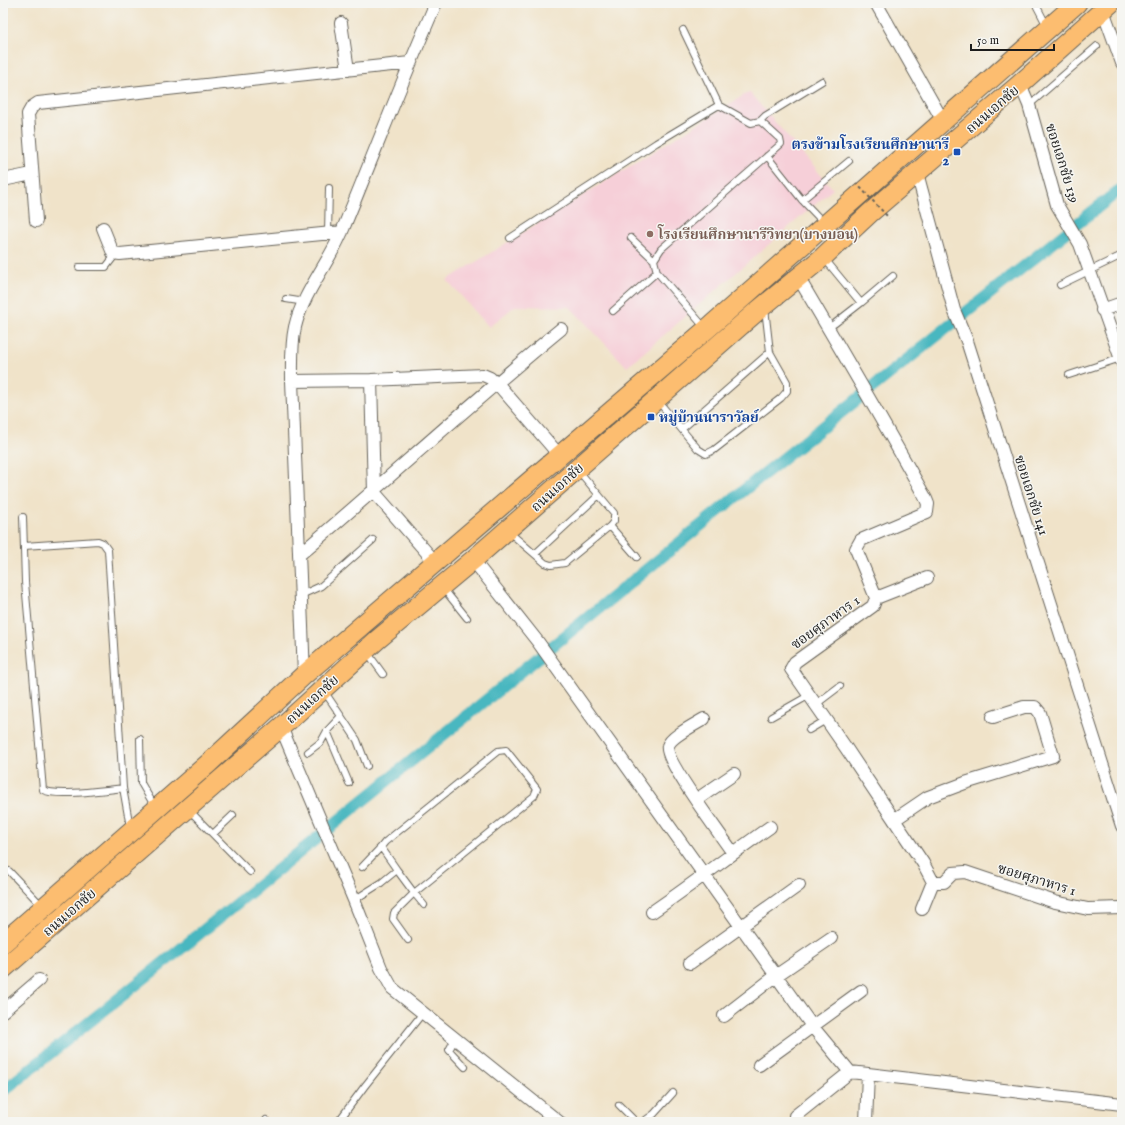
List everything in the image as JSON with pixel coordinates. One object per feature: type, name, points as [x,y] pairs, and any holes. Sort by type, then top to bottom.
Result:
[{"type":"main road","name":"ถนนเอกชัย","points":[[3,942],[156,809],[304,675],[706,330],[1076,4]]},
{"type":"main road","name":"ถนนเอกชัย","points":[[3,969],[188,809],[366,651],[508,531],[764,305],[823,257],[1107,6]]},
{"type":"main road","points":[[304,675],[318,694]]},
{"type":"street","points":[[304,675],[292,381],[292,341],[295,325],[305,302],[342,232],[410,63],[436,3]]},
{"type":"street","points":[[876,3],[943,121]]},
{"type":"street","points":[[1107,6],[1122,63]]},
{"type":"street","points":[[341,23],[348,70]]},
{"type":"street","points":[[36,221],[28,114],[32,107],[38,104],[410,63]]},
{"type":"street","name":"ซอยเอกชัย 139","points":[[1020,84],[1029,105],[1057,205],[1068,221],[1080,244],[1102,310],[1121,360]]},
{"type":"street","name":"ซอยเอกชัย 141","points":[[917,173],[954,310],[966,341],[1122,826]]},
{"type":"street","points":[[3,180],[32,174]]},
{"type":"street","points":[[103,228],[111,249],[116,254],[342,232]]},
{"type":"street","name":"ซอยศุภาหาร 1","points":[[798,277],[864,391],[880,414],[926,499],[928,508],[927,512],[861,540],[857,544],[856,549],[876,598],[873,606],[792,665],[792,674],[826,720],[894,820],[933,882],[944,882],[953,873],[960,871],[1055,902],[1088,908],[1122,908]]},
{"type":"street","points":[[1102,310],[1122,303]]},
{"type":"street","points":[[299,555],[374,492],[496,383],[561,329]]},
{"type":"street","points":[[292,381],[372,380],[483,375],[496,383],[560,456]]},
{"type":"street","points":[[372,380],[374,492],[436,563]]},
{"type":"street","points":[[473,560],[538,642],[812,1026],[850,1072],[1122,1104]]},
{"type":"street","points":[[876,598],[927,578]]},
{"type":"street","points":[[894,820],[928,797],[965,783],[1053,756],[1040,713],[1035,707],[1024,707],[993,717]]},
{"type":"street","points":[[704,719],[672,740],[667,747],[668,756],[696,800],[733,853]]},
{"type":"street","points":[[281,727],[386,978],[398,994],[422,1014],[559,1122]]},
{"type":"street","points":[[696,800],[734,774]]},
{"type":"street","points":[[652,912],[705,876],[733,853],[770,827]]},
{"type":"street","points":[[922,909],[933,882]]},
{"type":"street","points":[[690,963],[799,885]]},
{"type":"street","points":[[724,1016],[777,975],[831,938]]},
{"type":"street","points":[[3,1011],[39,980]]},
{"type":"street","points":[[759,1065],[861,991]]},
{"type":"street","points":[[795,1116],[850,1072]]},
{"type":"street","points":[[866,1122],[868,1074]]},
{"type":"lane","points":[[1035,3],[1048,28]]},
{"type":"lane","points":[[683,30],[720,105],[751,124],[760,122],[765,116],[822,81]]},
{"type":"lane","points":[[1029,105],[1097,46]]},
{"type":"lane","points":[[510,238],[656,144],[720,105]]},
{"type":"lane","points":[[654,260],[662,249],[781,144],[781,140],[760,122]]},
{"type":"lane","points":[[767,156],[802,200],[825,224]]},
{"type":"lane","points":[[802,200],[848,161]]},
{"type":"lane","points":[[328,234],[329,188]]},
{"type":"lane","points":[[631,238],[654,260],[657,272],[706,330]]},
{"type":"lane","points":[[79,267],[106,266],[116,254]]},
{"type":"lane","points":[[1060,285],[1122,255]]},
{"type":"lane","points":[[823,257],[861,303]]},
{"type":"lane","points":[[613,312],[657,272]]},
{"type":"lane","points":[[834,324],[893,276]]},
{"type":"lane","points":[[286,299],[305,302]]},
{"type":"lane","points":[[657,399],[698,449],[706,454],[714,450],[781,398],[787,391],[787,382],[770,352],[764,305]]},
{"type":"lane","points":[[682,429],[770,352]]},
{"type":"lane","points":[[1069,375],[1121,360]]},
{"type":"lane","points":[[508,531],[545,563],[551,565],[565,563],[610,526],[614,521],[614,513],[577,469]]},
{"type":"lane","points":[[535,554],[599,495]]},
{"type":"lane","points":[[23,517],[42,790],[48,792],[79,792],[123,788]]},
{"type":"lane","points":[[610,526],[637,558]]},
{"type":"lane","points":[[301,596],[321,586],[373,540]]},
{"type":"lane","points":[[24,546],[98,541],[103,543],[108,550],[123,788],[131,830]]},
{"type":"lane","points":[[442,586],[467,618]]},
{"type":"lane","points":[[366,651],[383,674]]},
{"type":"lane","points":[[771,717],[840,686]]},
{"type":"lane","points":[[318,694],[341,716],[357,740],[367,766]]},
{"type":"lane","points":[[308,752],[321,742],[327,731],[341,716]]},
{"type":"lane","points":[[809,730],[826,720]]},
{"type":"lane","points":[[327,731],[349,784]]},
{"type":"lane","points":[[140,739],[141,784],[156,809]]},
{"type":"lane","points":[[362,867],[389,838],[498,751],[503,749],[510,753],[537,789],[534,796],[414,893],[392,916],[408,940]]},
{"type":"lane","points":[[188,809],[250,872]]},
{"type":"lane","points":[[213,834],[233,815]]},
{"type":"lane","points":[[381,847],[424,905]]},
{"type":"lane","points":[[3,869],[9,871],[43,908]]},
{"type":"lane","points":[[354,900],[381,883],[397,870]]},
{"type":"lane","points":[[338,1122],[422,1014]]},
{"type":"lane","points":[[455,1039],[448,1050],[465,1068]]},
{"type":"lane","points":[[643,1122],[654,1114],[673,1093]]},
{"type":"lane","points":[[619,1105],[636,1122]]},
{"type":"path","points":[[856,183],[889,218]]},
{"type":"shaded area","name":"โรงเรียนศึกษานารีวิทยา(บางบอน)","points":[[749,92],[833,189],[627,367],[570,307],[515,306],[489,327],[447,280]]},
{"type":"waterway","points":[[3,1091],[172,956],[759,478],[1122,188]]},
{"type":"place","name":"ตรงข้ามโรงเรียนศึกษานารี 2","points":[[957,152]]},
{"type":"place","name":"โรงเรียนศึกษานารีวิทยา(บางบอน)","points":[[650,234]]},
{"type":"place","name":"หมู่บ้านนาราวัลย์","points":[[651,417]]}]
